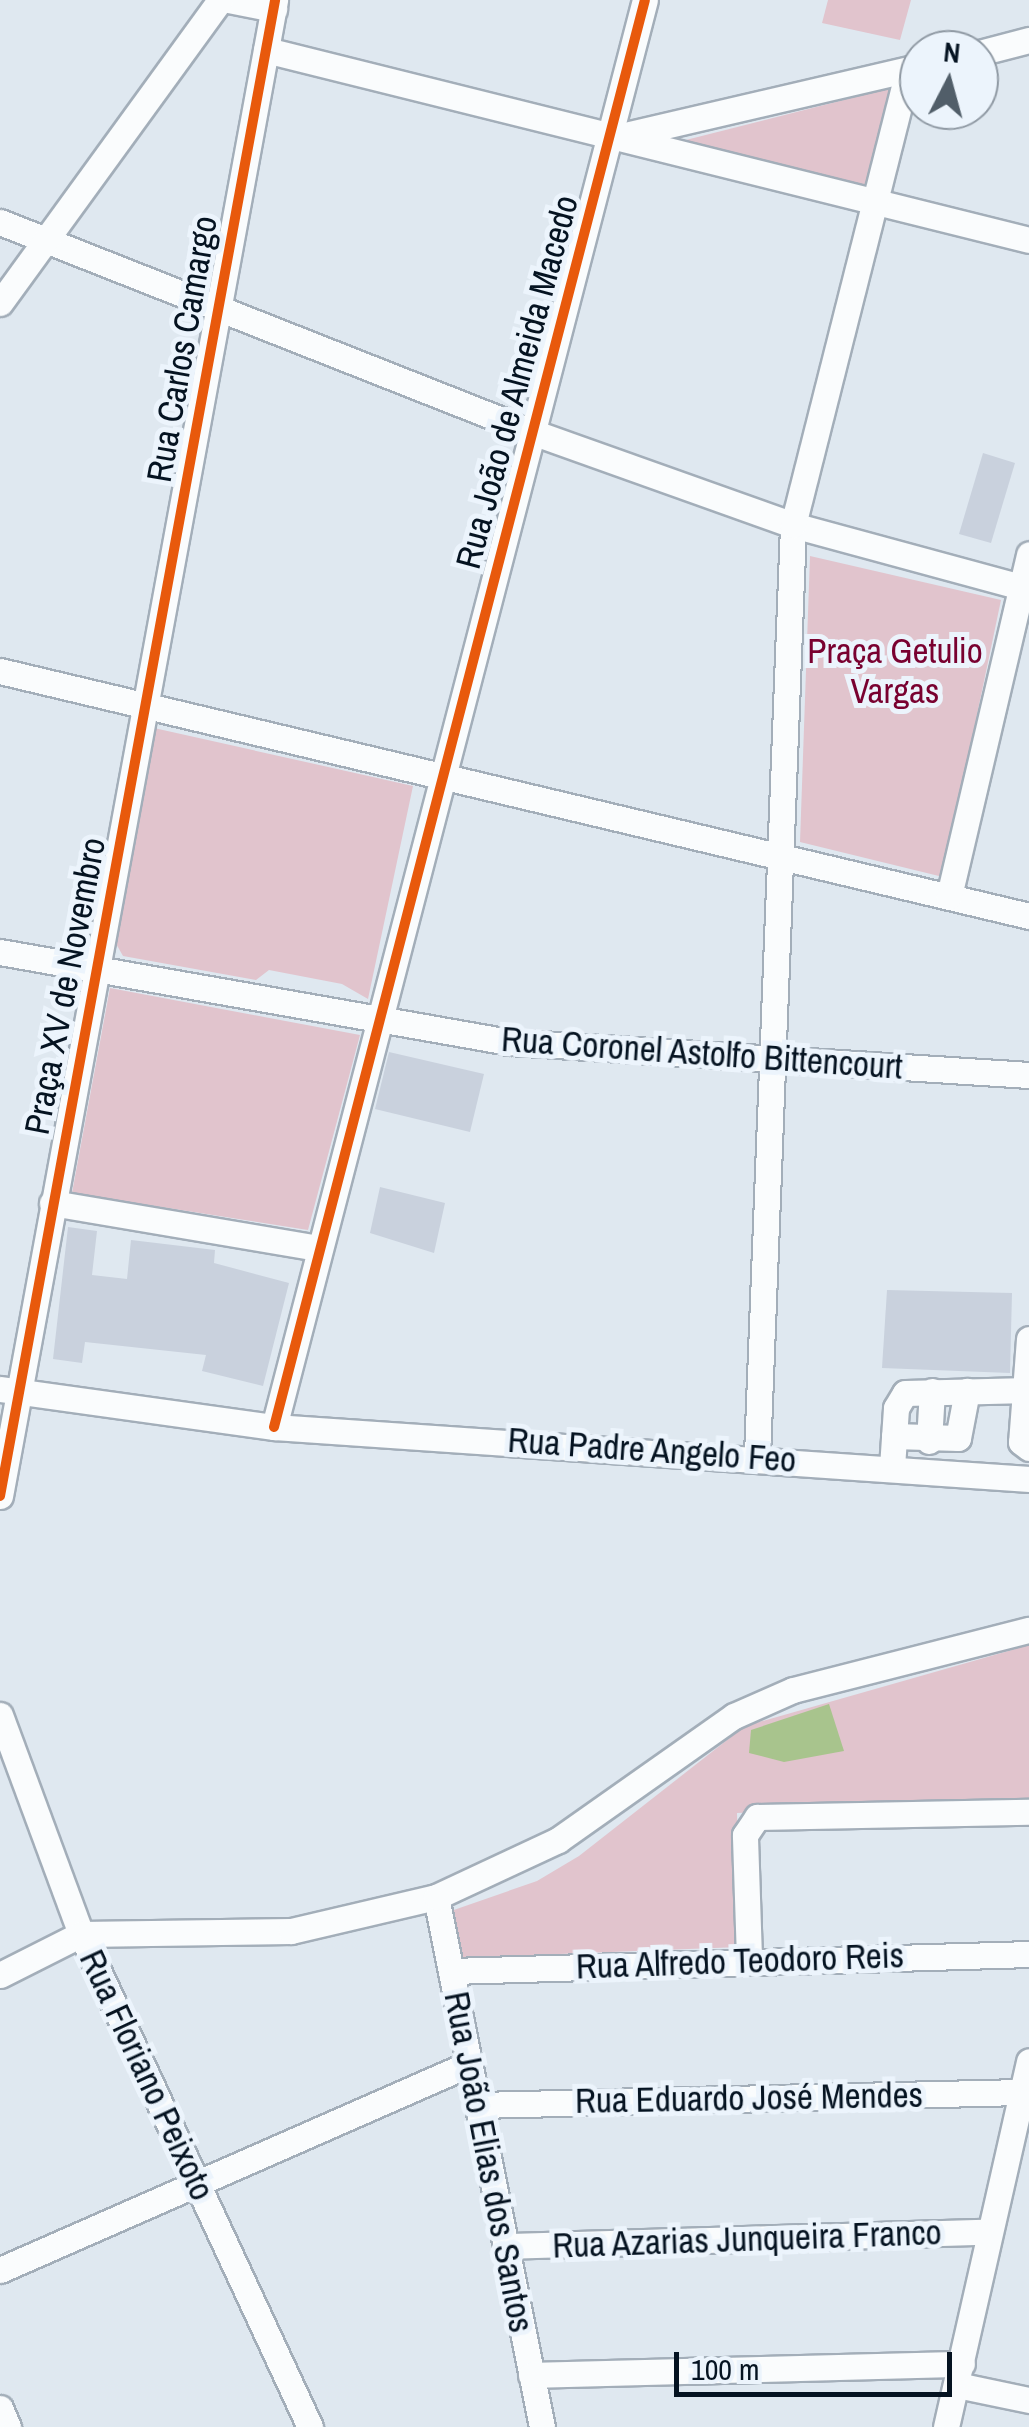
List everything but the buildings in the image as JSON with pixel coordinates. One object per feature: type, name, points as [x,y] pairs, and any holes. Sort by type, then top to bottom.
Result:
[{"type":"street","points":[[0,303],[220,0]]},
{"type":"street","points":[[228,0],[275,4]]},
{"type":"street","name":"Rua João de Almeida Macedo","points":[[442,778],[645,0]]},
{"type":"street","name":"Rua Carlos Camargo","points":[[145,709],[275,4]]},
{"type":"street","points":[[999,48],[1029,40]]},
{"type":"street","points":[[266,50],[609,139],[1029,240]]},
{"type":"street","points":[[609,139],[899,72]]},
{"type":"street","points":[[758,1456],[786,860],[794,525],[872,200],[899,114]]},
{"type":"street","points":[[0,222],[532,432],[794,525],[1025,588]]},
{"type":"street","points":[[949,896],[1025,588],[1029,554]]},
{"type":"street","points":[[0,671],[145,709],[1029,916]]},
{"type":"street","name":"Praça XV de Novembro","points":[[9,1390],[52,1203],[145,709]]},
{"type":"street","points":[[0,1496],[9,1390],[274,1427],[442,778]]},
{"type":"street","points":[[0,952],[96,969]]},
{"type":"street","name":"Praça XV de Novembro","points":[[96,969],[376,1021]]},
{"type":"street","name":"Rua Coronel Astolfo Bittencourt","points":[[376,1021],[595,1050],[1029,1075]]},
{"type":"street","points":[[52,1203],[318,1248]]},
{"type":"street","points":[[1024,1478],[1029,1339]]},
{"type":"street","points":[[892,1466],[899,1397],[932,1391],[1026,1390]]},
{"type":"street","points":[[929,1441],[932,1391]]},
{"type":"street","points":[[894,1436],[929,1441],[958,1438],[967,1391]]},
{"type":"street","name":"Rua Padre Angelo Feo","points":[[274,1427],[758,1456],[1024,1478]]},
{"type":"street","points":[[0,1975],[82,1934],[291,1931],[436,1897],[558,1840],[664,1759],[764,1703],[1029,1630]]},
{"type":"street","name":"Rua Floriano Peixoto","points":[[1,1724],[82,1934],[310,2427]]},
{"type":"street","points":[[750,1958],[745,1835],[749,1822],[772,1813],[1029,1812]]},
{"type":"street","name":"Rua João Elias dos Santos","points":[[436,1897],[542,2427]]},
{"type":"street","name":"Rua Alfredo Teodoro Reis","points":[[451,1971],[750,1958],[1029,1954]]},
{"type":"street","points":[[946,2427],[1029,2061]]},
{"type":"street","points":[[0,2270],[195,2178],[470,2064]]},
{"type":"street","name":"Rua Eduardo José Mendes","points":[[478,2105],[1020,2092]]},
{"type":"street","name":"Rua Azarias Junqueira Franco","points":[[506,2246],[988,2232]]},
{"type":"street","points":[[531,2375],[959,2374],[1029,2400]]},
{"type":"street","points":[[0,2408],[8,2427]]},
{"type":"green space","points":[[828,0],[911,0],[899,40],[822,23]]},
{"type":"green space","points":[[891,88],[864,192],[670,144]]},
{"type":"green space","name":"Praça Getulio Vargas","points":[[810,556],[1001,600],[943,877],[800,842]]},
{"type":"green space","points":[[154,728],[413,786],[368,999],[342,984],[269,970],[256,980],[123,956],[114,940]]},
{"type":"green space","points":[[110,988],[360,1035],[308,1230],[72,1193]]},
{"type":"green space","points":[[1029,1645],[1029,1802],[737,1813],[740,1947],[457,1958],[448,1912],[537,1881],[579,1856],[745,1726]]},
{"type":"shaded area","points":[[829,1704],[844,1751],[784,1762],[749,1753],[751,1730]]},
{"type":"cycle path","points":[[0,1496],[275,0]]},
{"type":"cycle path","points":[[274,1427],[645,0]]}]
